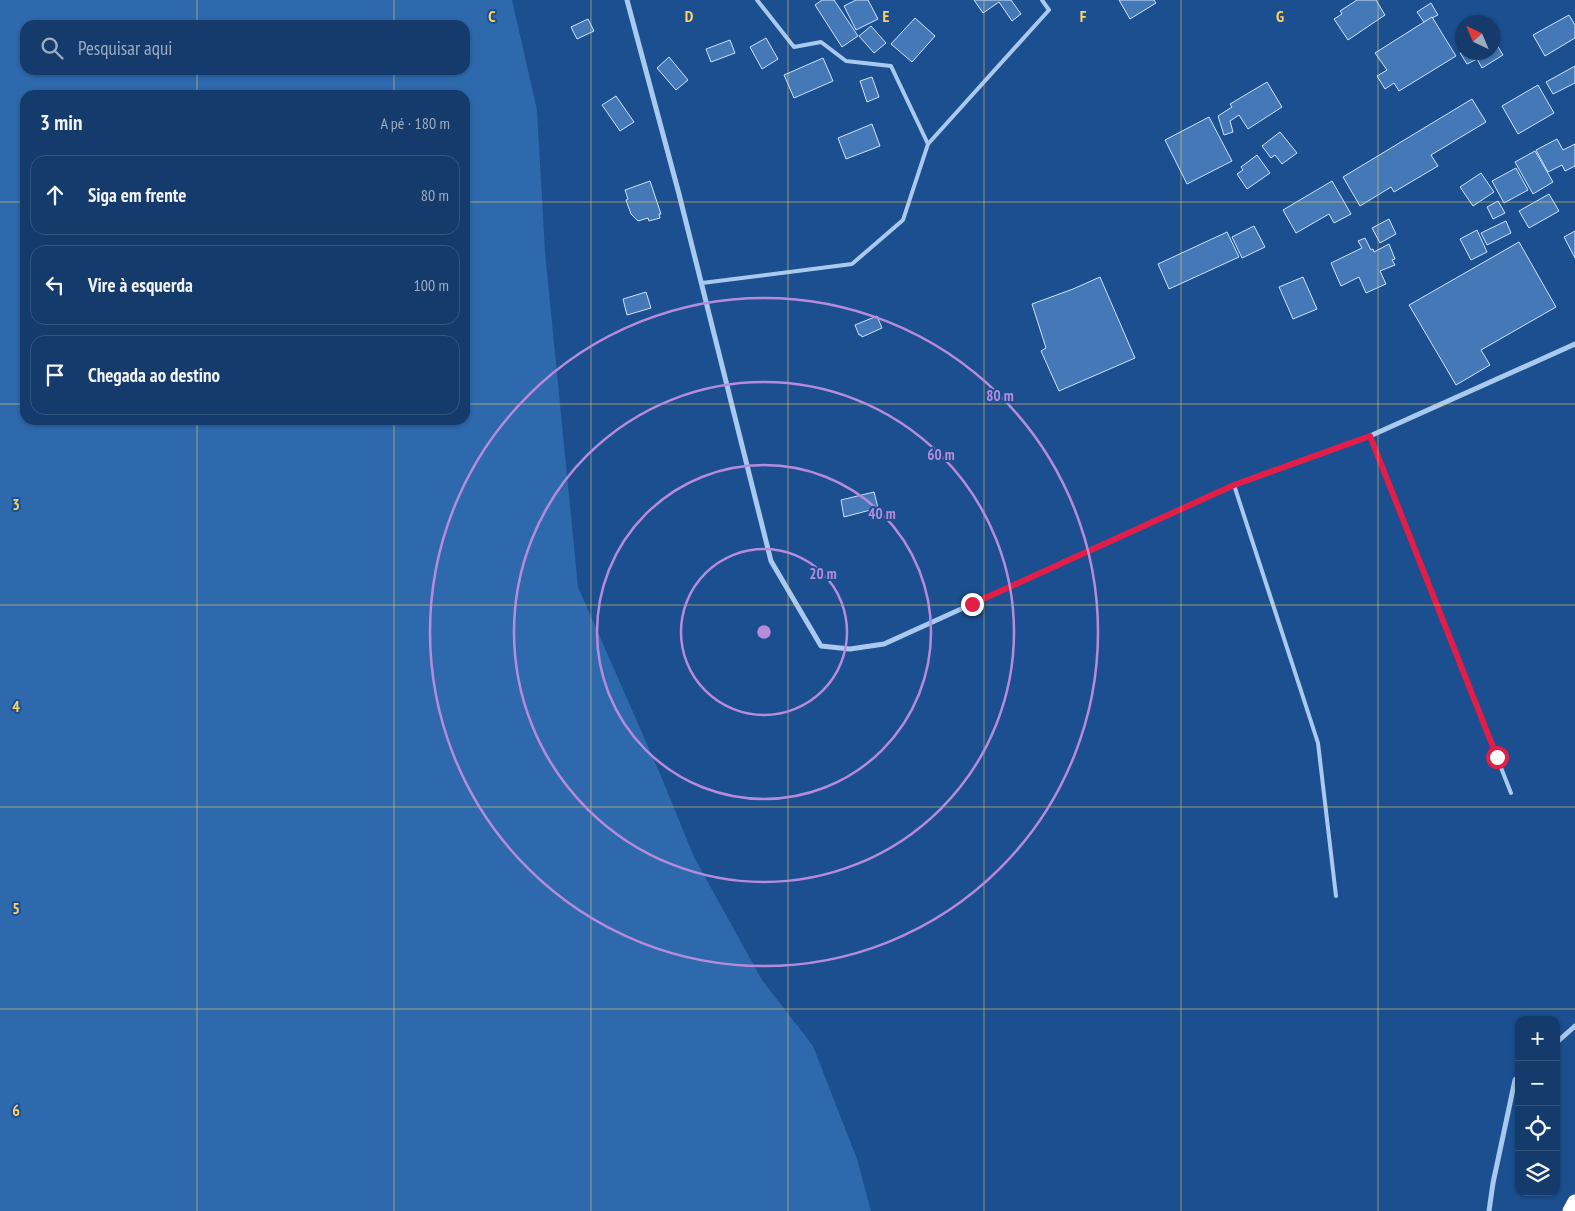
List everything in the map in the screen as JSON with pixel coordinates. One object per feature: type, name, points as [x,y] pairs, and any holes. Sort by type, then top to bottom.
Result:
[{"type":"highway","points":[[1570,1211],[1575,1202]]},
{"type":"street","points":[[627,0],[702,283],[771,561],[821,646],[850,649],[884,644],[1234,485],[1370,436],[1575,344]]},
{"type":"street","points":[[1560,1039],[1575,1026]]},
{"type":"street","points":[[1489,1211],[1493,1183],[1515,1080]]},
{"type":"lane","points":[[757,0],[794,47],[821,42],[846,61],[891,66],[928,144]]},
{"type":"lane","points":[[702,283],[852,264],[903,220],[928,144],[1049,10],[1042,0]]},
{"type":"lane","points":[[1370,436],[1511,793]]},
{"type":"lane","points":[[1234,485],[1318,742],[1336,896]]},
{"type":"shaded area","points":[[0,0],[512,0],[537,110],[545,252],[578,587],[661,776],[694,857],[762,980],[813,1046],[857,1159],[871,1211],[0,1211]]},
{"type":"building","points":[[822,0],[834,0],[858,36],[842,47],[815,5]]},
{"type":"building","points":[[856,0],[868,0],[878,19],[856,30],[844,6]]},
{"type":"building","points":[[974,0],[1011,0],[1021,14],[1012,21],[999,2],[983,13]]},
{"type":"building","points":[[1119,0],[1154,0],[1156,3],[1130,19]]},
{"type":"building","points":[[1357,0],[1376,0],[1385,15],[1348,40],[1334,19],[1342,14],[1340,11]]},
{"type":"building","points":[[1431,3],[1438,15],[1424,22],[1417,12]]},
{"type":"building","points":[[1569,15],[1575,25],[1575,38],[1545,56],[1533,35]]},
{"type":"building","points":[[1432,17],[1455,57],[1399,91],[1394,83],[1385,89],[1377,76],[1387,70],[1375,53]]},
{"type":"building","points":[[915,18],[935,36],[912,62],[891,44]]},
{"type":"building","points":[[588,19],[594,31],[577,39],[571,27]]},
{"type":"building","points":[[871,26],[886,43],[874,53],[859,36]]},
{"type":"building","points":[[766,38],[778,59],[762,69],[750,47]]},
{"type":"building","points":[[730,40],[735,53],[711,62],[706,49]]},
{"type":"building","points":[[669,57],[688,80],[676,90],[657,68]]},
{"type":"building","points":[[823,58],[833,81],[794,98],[784,75]]},
{"type":"building","points":[[1464,60],[1475,60],[1467,64]]},
{"type":"building","points":[[1478,60],[1495,60],[1482,68]]},
{"type":"building","points":[[1575,66],[1575,83],[1553,94],[1546,82]]},
{"type":"building","points":[[872,77],[879,97],[867,102],[860,81]]},
{"type":"building","points":[[1267,82],[1282,107],[1248,129],[1239,115],[1230,121],[1233,132],[1224,135],[1218,116],[1232,107],[1230,104]]},
{"type":"building","points":[[1538,85],[1554,113],[1518,134],[1502,106]]},
{"type":"building","points":[[616,96],[634,122],[620,131],[602,105]]},
{"type":"building","points":[[1472,99],[1486,122],[1431,155],[1438,166],[1394,192],[1391,187],[1360,206],[1343,177]]},
{"type":"building","points":[[1209,117],[1232,161],[1187,184],[1165,140]]},
{"type":"building","points":[[872,124],[880,146],[846,159],[838,138]]},
{"type":"building","points":[[1280,132],[1297,153],[1282,164],[1275,155],[1271,158],[1262,146]]},
{"type":"building","points":[[1557,139],[1563,150],[1575,144],[1575,166],[1565,171],[1562,165],[1548,172],[1536,150]]},
{"type":"building","points":[[1535,151],[1553,182],[1533,194],[1515,162]]},
{"type":"building","points":[[1257,155],[1270,173],[1247,189],[1237,174],[1243,170],[1241,167]]},
{"type":"building","points":[[1516,168],[1528,190],[1504,203],[1492,181]]},
{"type":"building","points":[[1481,173],[1494,192],[1473,206],[1460,187]]},
{"type":"building","points":[[650,181],[661,214],[659,214],[660,218],[649,221],[648,218],[638,221],[631,214],[625,190]]},
{"type":"building","points":[[1332,181],[1351,214],[1334,223],[1329,214],[1296,233],[1283,210]]},
{"type":"building","points":[[1549,194],[1559,211],[1529,228],[1519,211]]},
{"type":"building","points":[[1498,201],[1505,213],[1493,219],[1487,207]]},
{"type":"building","points":[[1389,219],[1396,234],[1380,243],[1372,228]]},
{"type":"building","points":[[1506,221],[1511,233],[1487,245],[1481,233]]},
{"type":"building","points":[[1254,226],[1265,247],[1242,258],[1232,237]]},
{"type":"building","points":[[1477,230],[1487,252],[1471,260],[1460,239]]},
{"type":"building","points":[[1575,231],[1575,258],[1564,237]]},
{"type":"building","points":[[1227,232],[1239,257],[1169,289],[1158,264]]},
{"type":"building","points":[[1365,238],[1374,252],[1389,244],[1395,259],[1392,260],[1395,265],[1380,271],[1386,284],[1366,293],[1359,277],[1341,286],[1331,263],[1362,248],[1358,241]]},
{"type":"building","points":[[1519,242],[1556,307],[1481,350],[1490,365],[1456,385],[1409,305]]},
{"type":"building","points":[[1100,277],[1135,358],[1059,391],[1041,351],[1046,348],[1032,304]]},
{"type":"building","points":[[1303,277],[1317,309],[1293,319],[1279,287]]},
{"type":"building","points":[[646,292],[651,308],[627,315],[623,299]]},
{"type":"building","points":[[877,316],[882,328],[862,337],[859,335],[855,325]]},
{"type":"building","points":[[874,492],[878,508],[844,517],[841,500]]},
{"type":"route","points":[[972,604],[1234,485],[1370,436],[1497,757]]}]
